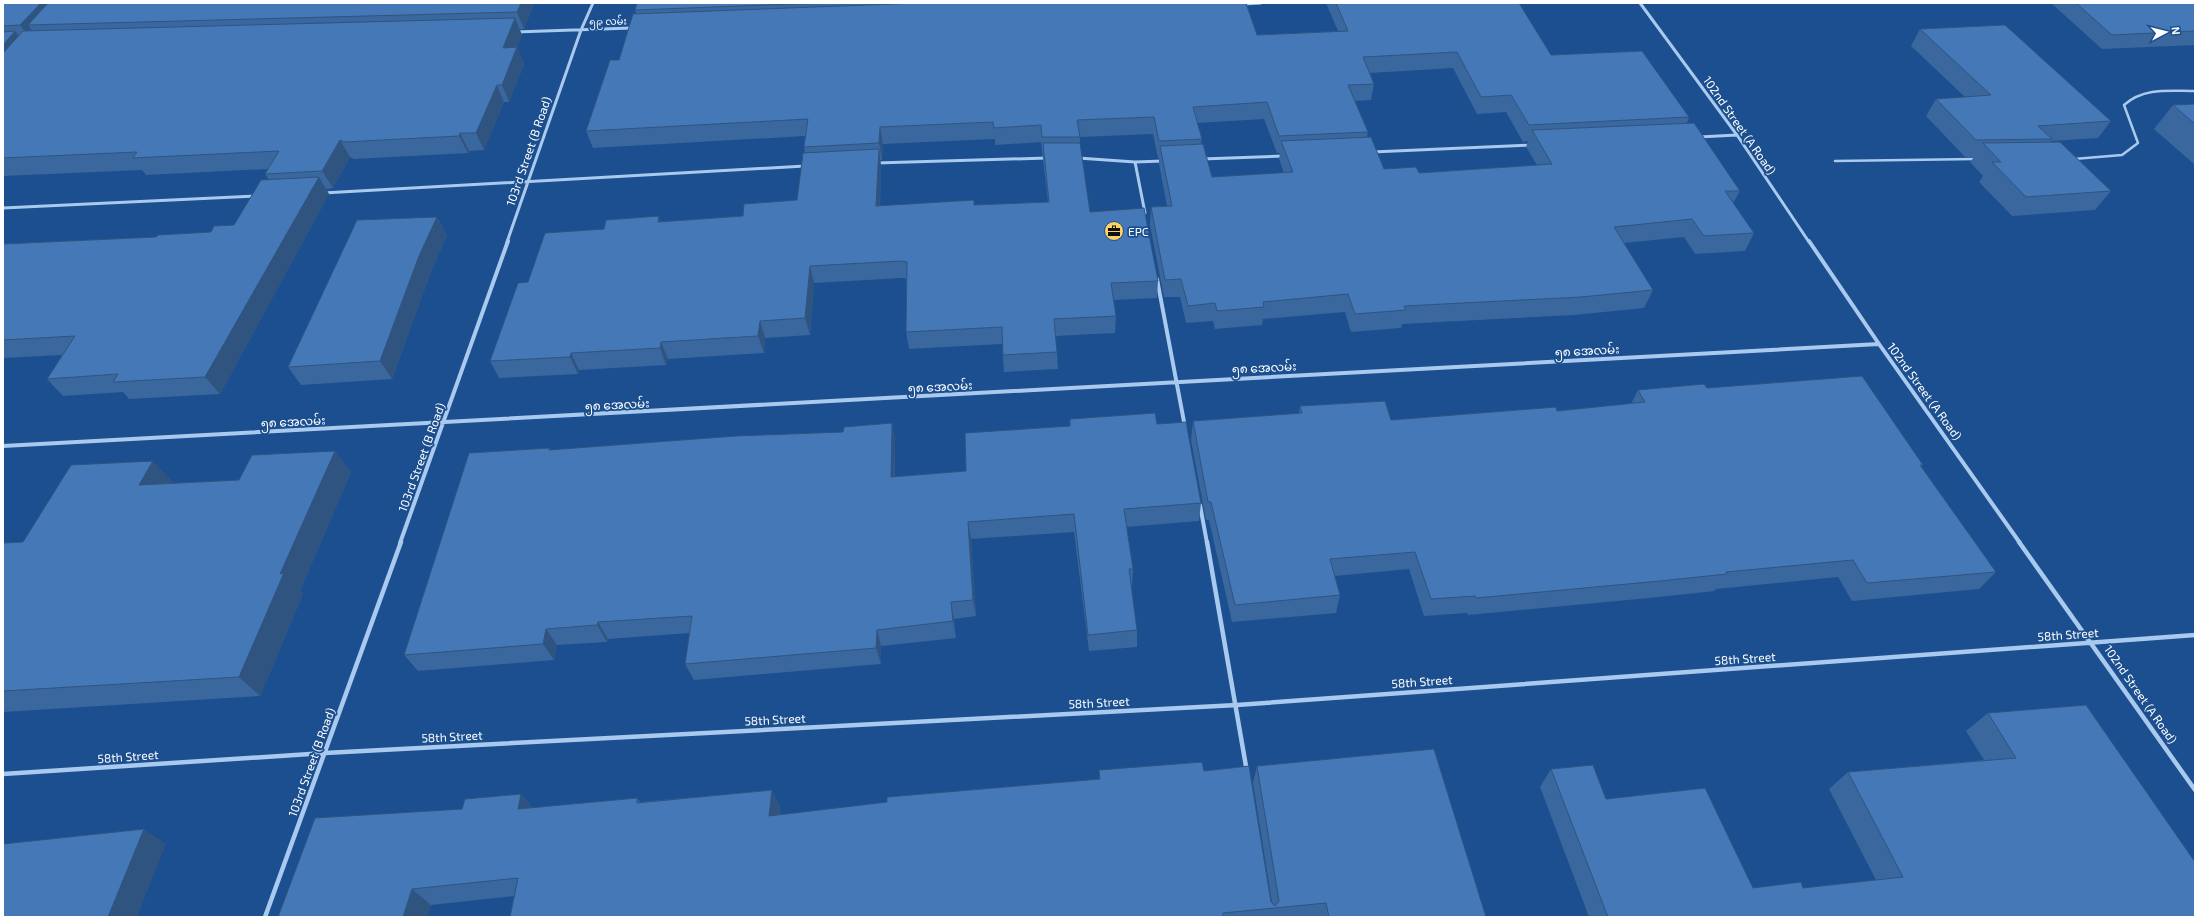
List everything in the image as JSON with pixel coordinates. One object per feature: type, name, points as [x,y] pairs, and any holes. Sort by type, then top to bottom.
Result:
[{"type":"street","name":"103rd Street (B Road)","points":[[265,917],[444,423],[527,183],[593,3]]},
{"type":"street","points":[[1241,4],[1261,3]]},
{"type":"street","name":"102nd Street (A Road)","points":[[1640,3],[1737,135],[1879,344],[2092,642],[2195,790]]},
{"type":"street","name":"၅၉ လမ်း","points":[[510,32],[637,28]]},
{"type":"street","points":[[1697,137],[1737,135]]},
{"type":"street","points":[[1364,152],[1539,144]]},
{"type":"street","points":[[1198,160],[1285,156]]},
{"type":"street","points":[[1075,157],[1135,162],[1166,161]]},
{"type":"street","points":[[874,163],[1052,158]]},
{"type":"street","points":[[1135,162],[1145,217]]},
{"type":"street","points":[[321,193],[527,183],[812,166]]},
{"type":"street","points":[[3,208],[257,196]]},
{"type":"street","points":[[1156,272],[1187,436]]},
{"type":"street","name":"၅၈ အေလမ်း","points":[[3,446],[1879,344]]},
{"type":"street","points":[[1198,497],[1237,705],[1248,776]]},
{"type":"street","name":"58th Street","points":[[3,774],[325,753],[1237,705],[2092,642],[2195,636]]},
{"type":"lane","points":[[2066,159],[2098,158],[2122,155],[2138,143],[2124,105],[2131,97],[2146,93],[2195,91]]},
{"type":"lane","points":[[1835,161],[1978,160]]},
{"type":"building","points":[[3,3],[41,3],[20,25],[3,26]]},
{"type":"building","points":[[48,3],[521,3],[517,12],[28,25]]},
{"type":"building","points":[[637,3],[819,3],[635,10]]},
{"type":"building","points":[[919,3],[1246,3],[1257,35],[1348,31],[1336,3],[1519,3],[1551,55],[1642,51],[1689,117],[1529,125],[1511,95],[1481,97],[1457,52],[1363,57],[1374,84],[1348,85],[1368,132],[1279,136],[1267,102],[1193,107],[1202,139],[1159,141],[1154,117],[1077,120],[1080,137],[1042,137],[1041,125],[994,128],[993,122],[880,127],[879,143],[804,147],[808,119],[586,131],[610,60],[619,60],[633,14]]},
{"type":"building","points":[[2076,3],[2195,3],[2195,31],[2112,35]]},
{"type":"building","points":[[515,18],[503,48],[517,47],[502,85],[497,85],[476,133],[460,133],[459,136],[344,142],[340,140],[322,171],[265,174],[279,151],[133,158],[137,152],[3,158],[3,53],[23,31]]},
{"type":"building","points":[[2005,25],[2111,121],[2038,126],[2052,139],[1976,140],[1936,99],[1991,95],[1920,29]]},
{"type":"building","points":[[15,31],[3,45],[3,32]]},
{"type":"building","points":[[2195,104],[2195,124],[2173,105]]},
{"type":"building","points":[[1694,123],[1740,191],[1725,191],[1754,233],[1704,236],[1692,219],[1614,227],[1653,290],[1581,297],[1404,306],[1406,310],[1355,314],[1348,294],[1263,302],[1264,307],[1217,311],[1215,303],[1188,306],[1181,279],[1165,280],[1151,207],[1172,206],[1160,146],[1203,144],[1212,177],[1293,172],[1281,141],[1371,137],[1384,169],[1416,167],[1419,173],[1552,164],[1532,130]]},
{"type":"building","points":[[2060,142],[2111,191],[2026,197],[1992,162],[2001,162],[1983,143]]},
{"type":"building","points":[[1043,143],[1080,143],[1090,212],[1144,208],[1158,281],[1111,283],[1116,316],[1054,319],[1057,352],[1003,355],[1002,327],[906,332],[907,262],[900,261],[810,266],[805,318],[760,321],[758,336],[661,342],[660,348],[571,353],[570,357],[490,361],[518,283],[528,282],[545,233],[604,229],[606,220],[659,216],[658,222],[743,216],[744,204],[797,200],[803,153],[879,149],[876,206],[974,200],[974,205],[1049,202]]},
{"type":"building","points":[[319,177],[205,377],[113,382],[118,374],[47,379],[75,336],[3,340],[3,244],[156,237],[158,235],[211,232],[214,226],[234,225],[261,180]]},
{"type":"building","points":[[437,217],[419,256],[380,361],[288,367],[357,220]]},
{"type":"building","points":[[1862,376],[1923,465],[1920,465],[1996,572],[1867,583],[1853,560],[1726,572],[1727,574],[1660,581],[1476,598],[1475,596],[1431,599],[1415,552],[1330,559],[1340,595],[1235,605],[1211,502],[1208,502],[1193,421],[1302,413],[1300,406],[1385,401],[1391,420],[1556,407],[1557,411],[1645,402],[1638,390],[1704,384],[1707,388]]},
{"type":"building","points":[[1155,413],[1157,424],[1186,422],[1201,503],[1124,509],[1133,569],[1129,569],[1137,630],[1088,635],[1074,514],[968,522],[973,600],[951,602],[953,621],[877,630],[876,648],[685,664],[692,616],[598,622],[597,625],[546,629],[543,644],[404,655],[469,453],[549,448],[549,450],[736,436],[843,432],[844,427],[892,423],[891,477],[966,471],[965,433],[1070,426],[1070,419]]},
{"type":"building","points":[[335,451],[280,574],[284,573],[239,677],[3,691],[3,543],[23,542],[71,465],[153,461],[139,485],[239,480],[252,455]]},
{"type":"building","points":[[2086,705],[2195,862],[2195,917],[1608,917],[1551,769],[1593,765],[1606,799],[1705,788],[1753,888],[1801,882],[1803,888],[1903,877],[1848,772],[2016,758],[1988,713]]},
{"type":"building","points":[[1434,749],[1486,917],[1329,917],[1326,903],[1223,913],[1223,917],[510,917],[518,878],[412,889],[403,917],[278,917],[315,818],[462,809],[465,799],[521,794],[518,809],[637,798],[637,803],[772,790],[769,816],[887,802],[887,797],[1100,779],[1099,770],[1202,762],[1204,771],[1249,766],[1271,902],[1275,906],[1279,901],[1257,766]]},
{"type":"building","points":[[144,829],[108,917],[3,917],[3,844]]},
{"type":"place","name":"EPC","points":[[1114,231]]}]
